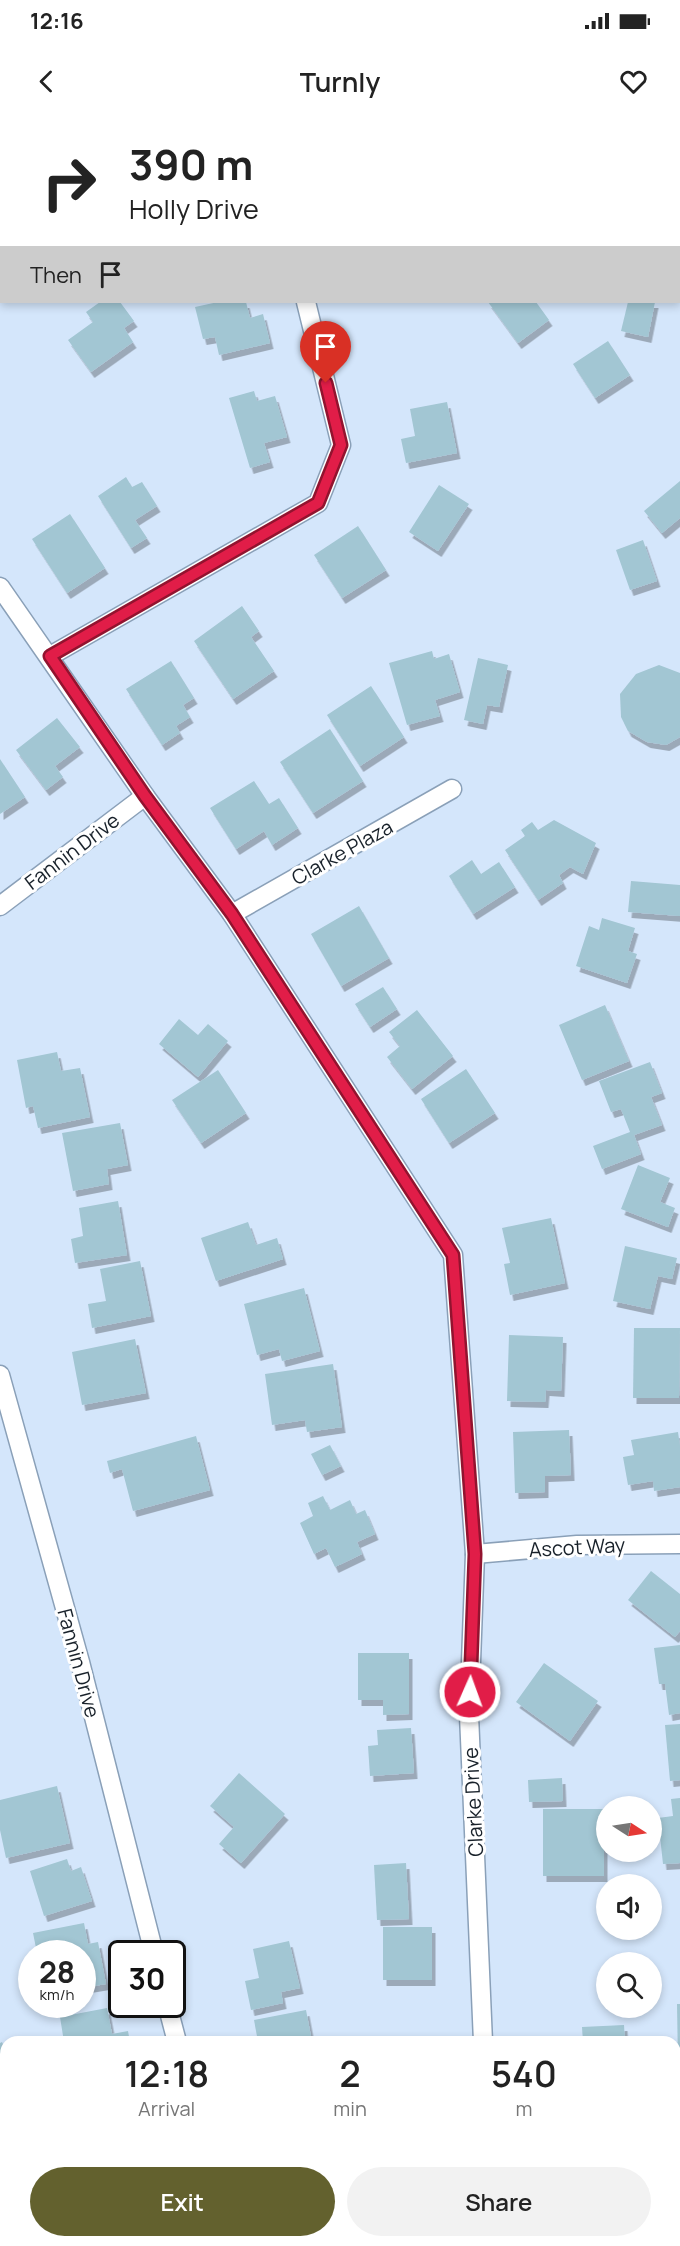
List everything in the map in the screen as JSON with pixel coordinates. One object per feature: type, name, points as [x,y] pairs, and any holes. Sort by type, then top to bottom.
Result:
[{"type":"street","points":[[50,656],[318,503],[341,445],[306,303]]},
{"type":"street","name":"Clarke Drive","points":[[0,586],[145,796],[232,914],[453,1255],[475,1554],[469,1715],[483,2036]]},
{"type":"street","name":"Clarke Plaza","points":[[232,914],[452,789]]},
{"type":"street","name":"Fannin Drive","points":[[0,906],[145,796]]},
{"type":"street","name":"Fannin Drive","points":[[0,1375],[80,1662],[151,1940]]},
{"type":"street","name":"Ascot Way","points":[[475,1554],[577,1545],[680,1545]]},
{"type":"street","points":[[171,2018],[175,2036]]},
{"type":"building","points":[[99,303],[121,303],[134,321],[124,328],[133,342],[91,372],[68,340],[93,322],[86,312]]},
{"type":"building","points":[[213,303],[246,303],[250,318],[263,314],[270,343],[219,355],[215,337],[203,339],[195,307]]},
{"type":"building","points":[[489,303],[537,303],[549,320],[518,343]]},
{"type":"building","points":[[628,303],[655,303],[648,337],[621,331]]},
{"type":"building","points":[[608,341],[630,375],[595,398],[573,364]]},
{"type":"building","points":[[254,391],[257,401],[275,396],[287,437],[264,443],[270,462],[250,468],[229,398]]},
{"type":"building","points":[[447,402],[457,453],[406,463],[401,439],[415,436],[410,409]]},
{"type":"building","points":[[126,477],[132,487],[142,482],[157,506],[135,520],[147,538],[131,548],[98,496]]},
{"type":"building","points":[[680,481],[680,518],[662,533],[644,511]]},
{"type":"building","points":[[439,485],[469,504],[438,551],[409,532]]},
{"type":"building","points":[[70,514],[105,568],[67,593],[32,539]]},
{"type":"building","points":[[358,526],[386,570],[342,598],[314,555]]},
{"type":"building","points":[[643,540],[657,581],[630,590],[616,550]]},
{"type":"building","points":[[242,606],[259,631],[251,637],[274,671],[233,699],[194,641]]},
{"type":"building","points":[[432,651],[434,659],[449,654],[460,692],[435,700],[440,716],[407,725],[389,663]]},
{"type":"building","points":[[478,658],[508,665],[499,707],[487,705],[483,724],[464,720]]},
{"type":"building","points":[[171,661],[194,698],[183,705],[190,717],[176,726],[180,733],[162,745],[126,689]]},
{"type":"building","points":[[659,665],[680,673],[680,737],[666,745],[647,742],[628,731],[621,717],[620,694],[636,674]]},
{"type":"building","points":[[371,686],[404,737],[360,766],[327,715]]},
{"type":"building","points":[[57,718],[80,747],[55,766],[63,777],[46,790],[16,750]]},
{"type":"building","points":[[330,729],[363,781],[313,813],[280,762]]},
{"type":"building","points":[[0,759],[25,797],[0,814]]},
{"type":"building","points":[[254,781],[269,804],[279,798],[298,828],[272,845],[264,831],[236,849],[210,808]]},
{"type":"building","points":[[554,820],[596,843],[583,874],[570,867],[559,875],[563,883],[538,900],[505,850],[525,836],[521,830],[532,822],[538,830]]},
{"type":"building","points":[[472,860],[481,874],[499,862],[515,887],[473,914],[449,876]]},
{"type":"building","points":[[631,881],[680,885],[680,916],[628,912]]},
{"type":"building","points":[[359,906],[389,958],[341,986],[311,934]]},
{"type":"building","points":[[602,918],[635,928],[628,951],[637,954],[627,983],[576,966],[589,926],[599,930]]},
{"type":"building","points":[[383,987],[397,1009],[370,1027],[355,1004]]},
{"type":"building","points":[[605,1005],[629,1061],[582,1080],[559,1025]]},
{"type":"building","points":[[417,1010],[453,1056],[412,1089],[387,1057],[400,1046],[389,1032]]},
{"type":"building","points":[[179,1019],[198,1035],[208,1024],[228,1041],[198,1077],[159,1044]]},
{"type":"building","points":[[57,1052],[61,1071],[80,1068],[90,1117],[38,1128],[33,1106],[26,1108],[17,1060]]},
{"type":"building","points":[[650,1062],[662,1093],[651,1097],[662,1125],[634,1135],[641,1154],[602,1169],[593,1146],[630,1132],[621,1109],[611,1112],[599,1081]]},
{"type":"building","points":[[466,1069],[495,1113],[449,1143],[421,1099]]},
{"type":"building","points":[[218,1070],[246,1113],[201,1143],[172,1100]]},
{"type":"building","points":[[120,1123],[128,1165],[107,1169],[109,1184],[73,1191],[62,1133]]},
{"type":"building","points":[[638,1165],[670,1178],[660,1202],[675,1208],[668,1227],[621,1209]]},
{"type":"building","points":[[118,1201],[127,1255],[75,1263],[71,1239],[83,1236],[79,1208]]},
{"type":"building","points":[[551,1218],[565,1283],[510,1295],[504,1264],[510,1263],[502,1228]]},
{"type":"building","points":[[248,1222],[256,1245],[277,1238],[283,1259],[216,1281],[201,1238]]},
{"type":"building","points":[[625,1246],[677,1258],[672,1279],[658,1276],[650,1309],[613,1301]]},
{"type":"building","points":[[140,1261],[151,1316],[92,1328],[88,1304],[106,1301],[100,1269]]},
{"type":"building","points":[[304,1288],[320,1351],[282,1361],[279,1349],[257,1355],[244,1304]]},
{"type":"building","points":[[634,1328],[680,1328],[679,1398],[633,1398]]},
{"type":"building","points":[[509,1335],[563,1337],[561,1391],[546,1390],[545,1402],[507,1401]]},
{"type":"building","points":[[135,1339],[146,1393],[82,1405],[72,1352]]},
{"type":"building","points":[[333,1364],[342,1427],[307,1432],[305,1420],[272,1425],[265,1374]]},
{"type":"building","points":[[569,1430],[571,1475],[545,1476],[545,1492],[515,1493],[513,1432]]},
{"type":"building","points":[[678,1432],[680,1487],[654,1491],[653,1481],[628,1485],[623,1457],[634,1455],[631,1440]]},
{"type":"building","points":[[196,1436],[210,1490],[133,1511],[122,1469],[110,1473],[107,1461]]},
{"type":"building","points":[[330,1445],[341,1466],[322,1475],[311,1454]]},
{"type":"building","points":[[323,1496],[330,1510],[350,1500],[356,1514],[365,1510],[375,1534],[357,1542],[362,1554],[335,1567],[326,1548],[314,1554],[300,1523],[313,1516],[308,1503]]},
{"type":"building","points":[[651,1571],[680,1594],[680,1631],[675,1637],[628,1600]]},
{"type":"building","points":[[680,1645],[680,1713],[669,1715],[665,1684],[659,1684],[654,1648]]},
{"type":"building","points":[[358,1653],[409,1653],[409,1714],[383,1715],[383,1700],[358,1700]]},
{"type":"building","points":[[544,1663],[598,1701],[570,1741],[516,1702]]},
{"type":"building","points":[[680,1724],[680,1780],[670,1781],[665,1725]]},
{"type":"building","points":[[411,1728],[414,1773],[370,1776],[368,1746],[378,1745],[377,1730]]},
{"type":"building","points":[[239,1773],[285,1814],[241,1863],[219,1844],[234,1827],[210,1806]]},
{"type":"building","points":[[562,1778],[563,1801],[529,1802],[528,1780]]},
{"type":"building","points":[[57,1786],[70,1843],[6,1858],[0,1830],[0,1800]]},
{"type":"building","points":[[680,1798],[680,1863],[663,1864],[662,1817],[673,1816],[671,1799]]},
{"type":"building","points":[[543,1809],[596,1809],[596,1862],[604,1862],[604,1874],[543,1876]]},
{"type":"building","points":[[67,1859],[71,1871],[81,1867],[92,1901],[44,1916],[30,1871]]},
{"type":"building","points":[[406,1863],[409,1919],[377,1920],[374,1865]]},
{"type":"building","points":[[84,1923],[87,1940],[34,1940],[33,1933]]},
{"type":"building","points":[[383,1927],[432,1927],[432,1980],[383,1980]]},
{"type":"building","points":[[289,1941],[300,1988],[281,1992],[283,2003],[251,2010],[245,1981],[259,1978],[253,1949]]},
{"type":"building","points":[[96,1942],[98,1942],[106,1984],[96,1986]]},
{"type":"building","points":[[677,2004],[680,2004],[680,2036],[678,2036]]},
{"type":"building","points":[[107,2008],[112,2034],[128,2031],[129,2036],[63,2036],[60,2018],[96,2018],[96,2010]]},
{"type":"building","points":[[306,2010],[311,2036],[257,2036],[254,2020]]},
{"type":"building","points":[[624,2025],[625,2036],[583,2036],[582,2027]]},
{"type":"route","points":[[326,383],[341,445],[318,503],[50,656],[145,796],[232,914],[453,1255],[475,1554],[470,1692]]}]
